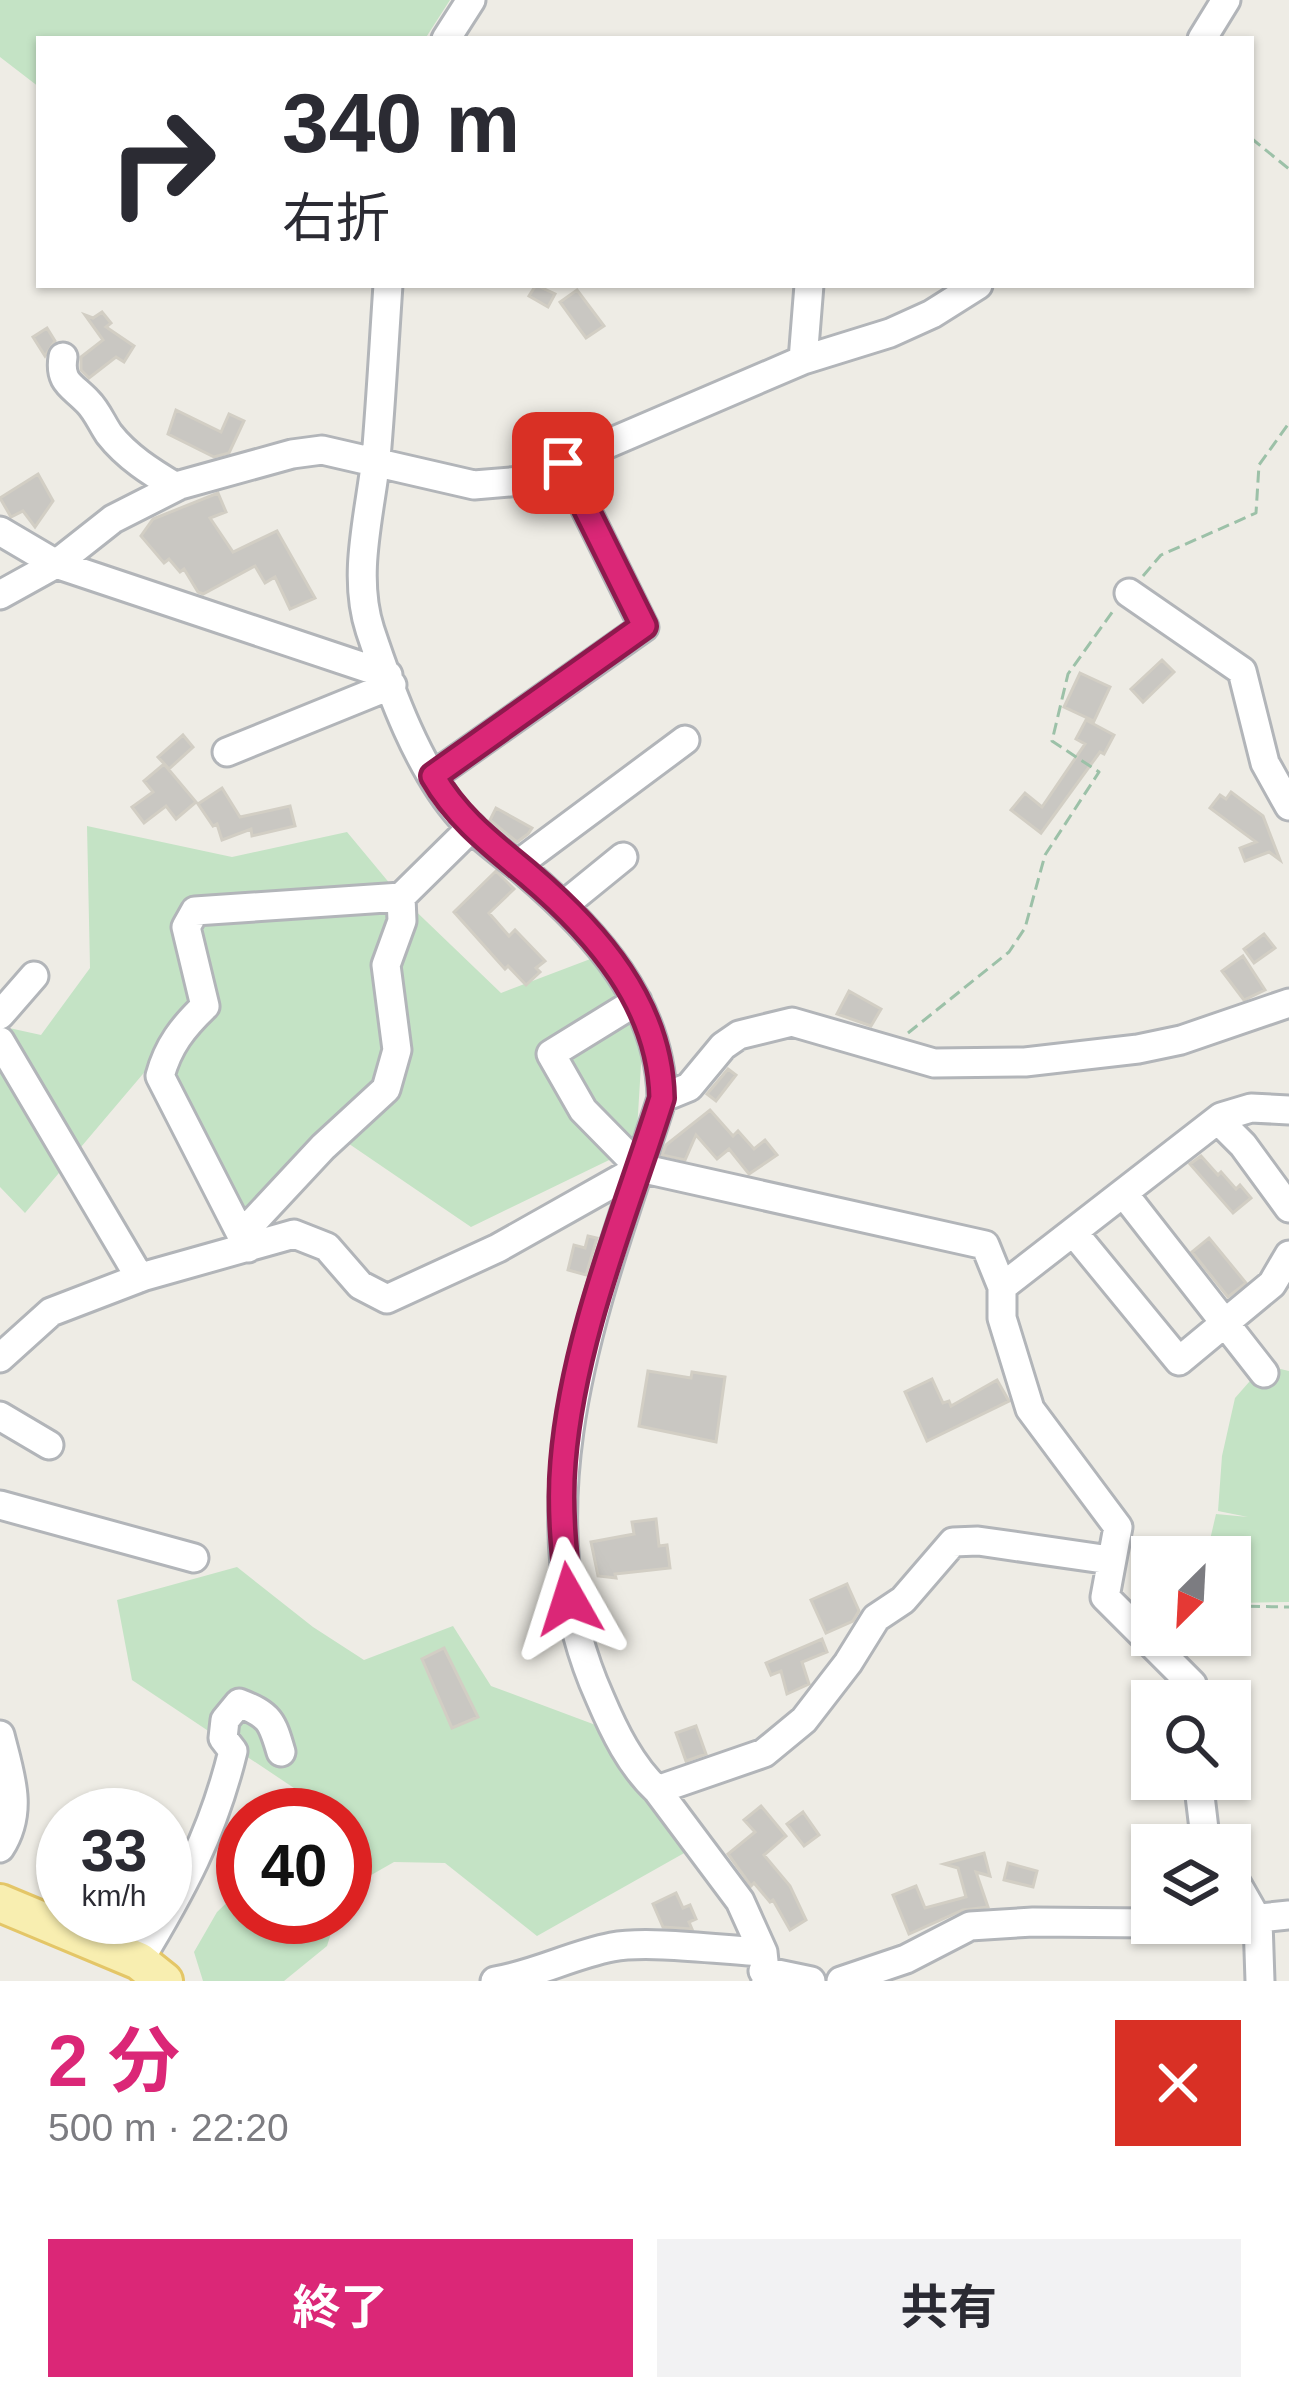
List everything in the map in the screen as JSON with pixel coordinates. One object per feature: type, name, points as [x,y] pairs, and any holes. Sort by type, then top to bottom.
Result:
[{"type":"main road","points":[[0,1903],[73,1930],[152,1971]]},
{"type":"street","points":[[448,36],[471,0]]},
{"type":"street","points":[[1204,36],[1226,0]]},
{"type":"street","points":[[388,288],[376,460],[362,564],[369,627],[433,776],[472,827],[564,905],[615,962],[637,1001],[662,1068],[662,1098],[595,1310],[572,1402],[561,1519],[569,1599],[584,1662],[609,1719],[642,1776],[740,1901],[764,1968]]},
{"type":"street","points":[[803,360],[809,288]]},
{"type":"street","points":[[0,595],[56,564],[113,519],[176,487],[322,450],[474,485],[520,481],[803,360],[890,333],[973,288]]},
{"type":"street","points":[[63,357],[61,372],[68,387],[89,403],[137,464],[176,487]]},
{"type":"street","points":[[433,776],[644,626],[563,463]]},
{"type":"street","points":[[0,531],[56,564],[390,680]]},
{"type":"street","points":[[1129,593],[1241,671],[1265,763],[1289,806]]},
{"type":"street","points":[[227,752],[390,680]]},
{"type":"street","points":[[517,865],[685,740]]},
{"type":"street","points":[[244,1241],[160,1076],[166,1054],[206,1006],[186,927],[195,911],[401,897],[472,827]]},
{"type":"street","points":[[564,905],[623,857]]},
{"type":"street","points":[[244,1241],[323,1147],[386,1089],[397,1050],[386,965],[402,921],[401,897]]},
{"type":"street","points":[[0,1015],[34,976]]},
{"type":"street","points":[[637,1001],[551,1054],[583,1110],[640,1168],[985,1245],[1002,1287],[1002,1318],[1030,1409],[1118,1527],[1105,1597],[1188,1680]]},
{"type":"street","points":[[662,1098],[689,1088],[723,1046],[758,1027],[792,1022],[934,1063],[965,1064],[1138,1049],[1181,1040],[1289,1004]]},
{"type":"street","points":[[0,1040],[140,1278]]},
{"type":"street","points":[[1002,1287],[1218,1120],[1251,1108],[1289,1110]]},
{"type":"street","points":[[1218,1120],[1243,1145],[1289,1208]]},
{"type":"street","points":[[0,1358],[51,1312],[244,1241],[294,1234],[327,1246],[360,1285],[387,1299],[498,1248],[640,1168]]},
{"type":"street","points":[[1124,1194],[1264,1373]]},
{"type":"street","points":[[1074,1233],[1179,1361],[1272,1284],[1289,1256]]},
{"type":"street","points":[[0,1416],[49,1445]]},
{"type":"street","points":[[0,1505],[194,1558]]},
{"type":"street","points":[[657,1790],[764,1753],[791,1731],[824,1697],[876,1618],[902,1600],[952,1542],[978,1541],[1110,1560]]},
{"type":"street","points":[[152,1971],[220,1807],[233,1751],[223,1738],[225,1720],[239,1703],[273,1721],[281,1752]]},
{"type":"street","points":[[0,1735],[16,1800],[9,1834],[0,1848]]},
{"type":"street","points":[[1251,1920],[1289,1915]]},
{"type":"street","points":[[841,1981],[906,1959],[970,1926],[1131,1923]]},
{"type":"street","points":[[1250,1944],[1260,1981]]},
{"type":"street","points":[[495,1981],[535,1977],[570,1958],[618,1945],[764,1968],[811,1981]]},
{"type":"path","points":[[1254,141],[1289,170]]},
{"type":"path","points":[[888,1049],[1009,952],[1024,928],[1045,855],[1099,772],[1052,741],[1063,686],[1097,629],[1161,555],[1256,513],[1259,465],[1289,423]]},
{"type":"path","points":[[1251,1606],[1289,1607]]},
{"type":"green space","points":[[0,0],[450,0],[427,36],[36,36],[36,85],[0,57]]},
{"type":"green space","points":[[87,826],[232,857],[347,832],[401,897],[501,993],[593,958],[643,1032],[636,1147],[471,1227],[336,1135],[241,1235],[148,1068],[25,1213],[0,1187],[0,1026],[41,1035],[90,968]]},
{"type":"green space","points":[[1264,1365],[1289,1371],[1289,1602],[1251,1603],[1251,1536],[1211,1536],[1216,1514],[1248,1517],[1218,1511],[1222,1456],[1235,1398]]},
{"type":"green space","points":[[237,1567],[364,1660],[453,1626],[491,1686],[617,1733],[686,1852],[537,1936],[445,1863],[394,1862],[372,1875],[372,1788],[294,1788],[132,1680],[117,1600]]},
{"type":"green space","points":[[216,1914],[216,1944],[328,1944],[284,1981],[203,1981],[194,1952]]},
{"type":"building","points":[[534,288],[555,294],[548,307],[529,296]]},
{"type":"building","points":[[577,290],[604,326],[586,338],[560,302]]},
{"type":"building","points":[[102,312],[111,323],[106,327],[134,346],[124,362],[116,357],[89,378],[81,370],[81,357],[103,340],[85,315],[93,318]]},
{"type":"building","points":[[47,328],[55,341],[45,356],[33,337]]},
{"type":"building","points":[[176,410],[221,432],[229,414],[244,421],[229,453],[214,457],[168,434]]},
{"type":"building","points":[[38,474],[53,501],[35,527],[23,511],[11,517],[0,498]]},
{"type":"building","points":[[218,493],[226,512],[210,518],[233,552],[277,531],[315,598],[290,609],[275,577],[265,583],[255,566],[203,594],[184,569],[180,572],[169,559],[164,563],[141,536],[153,519]]},
{"type":"building","points":[[1162,660],[1174,672],[1143,702],[1131,689]]},
{"type":"building","points":[[1080,673],[1110,687],[1094,721],[1064,707]]},
{"type":"building","points":[[1086,720],[1114,735],[1041,833],[1011,810],[1025,793],[1042,807],[1085,744],[1076,739]]},
{"type":"building","points":[[183,735],[193,747],[169,769],[158,757]]},
{"type":"building","points":[[164,764],[196,802],[176,819],[166,806],[144,823],[132,807],[153,792],[144,781]]},
{"type":"building","points":[[222,788],[240,817],[290,806],[295,826],[252,836],[251,829],[222,840],[217,824],[213,826],[198,804]]},
{"type":"building","points":[[1231,792],[1263,816],[1280,860],[1269,852],[1245,861],[1240,848],[1256,842],[1210,808],[1220,795],[1226,799]]},
{"type":"building","points":[[496,808],[532,828],[528,834],[517,842],[496,825],[490,820]]},
{"type":"building","points":[[496,871],[514,889],[489,913],[509,936],[515,930],[545,961],[526,985],[508,966],[505,969],[454,912]]},
{"type":"building","points":[[1264,934],[1275,948],[1254,963],[1244,949]]},
{"type":"building","points":[[1243,956],[1265,990],[1244,1000],[1222,971]]},
{"type":"building","points":[[849,991],[881,1009],[871,1026],[837,1014]]},
{"type":"building","points":[[728,1069],[736,1075],[716,1101],[707,1094]]},
{"type":"building","points":[[710,1110],[733,1136],[738,1131],[754,1149],[765,1140],[777,1155],[749,1174],[729,1149],[717,1159],[696,1135],[685,1160],[662,1155],[666,1145]]},
{"type":"building","points":[[1201,1156],[1218,1175],[1221,1172],[1236,1189],[1240,1185],[1251,1198],[1233,1213],[1190,1164]]},
{"type":"building","points":[[588,1236],[597,1238],[586,1275],[568,1270],[574,1245],[585,1248]]},
{"type":"building","points":[[1209,1238],[1246,1283],[1228,1297],[1192,1252]]},
{"type":"building","points":[[648,1371],[691,1378],[692,1372],[725,1377],[716,1442],[639,1426]]},
{"type":"building","points":[[932,1379],[943,1403],[949,1401],[951,1406],[997,1380],[1009,1401],[927,1441],[905,1392]]},
{"type":"building","points":[[656,1519],[659,1546],[667,1545],[670,1568],[615,1574],[616,1578],[598,1576],[591,1542],[634,1534],[632,1522]]},
{"type":"building","points":[[847,1584],[859,1611],[853,1621],[826,1633],[811,1600]]},
{"type":"building","points":[[822,1639],[827,1652],[802,1662],[809,1684],[787,1694],[781,1671],[771,1675],[766,1663]]},
{"type":"building","points":[[444,1648],[478,1717],[452,1728],[422,1659]]},
{"type":"building","points":[[696,1726],[706,1754],[686,1761],[676,1733]]},
{"type":"building","points":[[761,1806],[786,1836],[764,1855],[790,1886],[806,1920],[790,1930],[773,1900],[754,1883],[751,1886],[728,1854],[755,1832],[744,1820]]},
{"type":"building","points":[[803,1812],[819,1835],[804,1846],[787,1824]]},
{"type":"building","points":[[984,1853],[990,1876],[976,1872],[988,1907],[963,1910],[909,1934],[893,1895],[916,1886],[925,1908],[966,1897],[958,1868],[944,1864]]},
{"type":"building","points":[[1008,1863],[1037,1871],[1033,1887],[1004,1880]]},
{"type":"building","points":[[676,1893],[683,1908],[690,1905],[696,1919],[689,1922],[692,1929],[663,1927],[653,1904]]},
{"type":"route","points":[[563,463],[644,626],[433,776],[463,819],[564,905],[615,962],[637,1001],[662,1068],[662,1098],[595,1310],[572,1402],[561,1519],[569,1599]]}]
